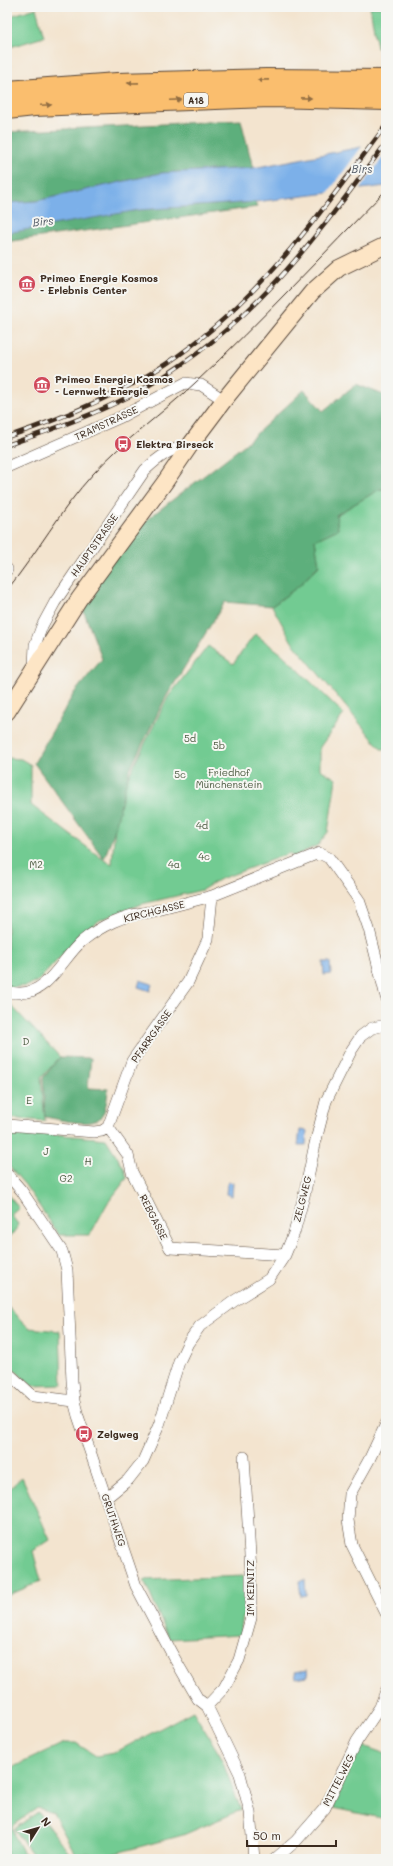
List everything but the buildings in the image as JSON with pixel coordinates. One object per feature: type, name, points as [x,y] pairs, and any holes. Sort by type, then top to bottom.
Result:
[{"type":"highway","name":"A18","points":[[7,91],[117,83],[266,79],[386,80]]},
{"type":"highway","name":"A18","points":[[7,109],[34,106],[270,97],[386,100]]},
{"type":"main road","name":"HAUPTSTRASSE","points":[[7,712],[79,599],[224,400],[312,292],[339,268],[386,245]]},
{"type":"street","name":"TRAMSTRASSE","points":[[7,467],[121,417],[185,383],[201,385],[224,400]]},
{"type":"street","name":"HAUPTSTRASSE","points":[[33,672],[35,645],[42,626],[52,608],[145,470],[157,458],[173,448],[191,444]]},
{"type":"street","name":"KIRCHGASSE","points":[[7,991],[26,993],[43,985],[81,943],[112,922],[141,913],[212,896],[319,853],[329,858],[359,900],[369,929],[386,997]]},
{"type":"street","name":"PFARRGASSE","points":[[108,1127],[132,1061],[188,982],[208,939],[212,896]]},
{"type":"street","name":"ZELGWEG","points":[[106,1498],[128,1480],[143,1461],[159,1425],[179,1362],[188,1343],[200,1326],[234,1301],[269,1279],[284,1255],[294,1233],[326,1101],[351,1050],[361,1036],[372,1028],[386,1025]]},
{"type":"street","points":[[7,1125],[94,1132],[102,1131],[108,1127]]},
{"type":"street","name":"REBGASSE","points":[[108,1127],[128,1155],[132,1172],[170,1248],[284,1255]]},
{"type":"street","name":"GRUTHWEG","points":[[7,1174],[21,1190],[62,1251],[67,1270],[74,1401],[136,1586],[150,1615],[198,1699],[207,1706],[240,1774],[250,1812],[254,1859]]},
{"type":"street","points":[[7,1372],[33,1396],[74,1401]]},
{"type":"street","points":[[386,1424],[369,1460],[350,1494],[348,1520],[352,1545],[386,1613]]},
{"type":"street","name":"IM KEINITZ","points":[[207,1706],[224,1688],[240,1660],[251,1618],[252,1572],[244,1458]]},
{"type":"street","name":"MITTELWEG","points":[[275,1859],[296,1841],[324,1808],[357,1741],[380,1707],[386,1691]]},
{"type":"green space","points":[[370,7],[386,7],[386,51],[377,48]]},
{"type":"green space","points":[[36,8],[44,37],[7,48],[7,17]]},
{"type":"green space","points":[[241,120],[253,168],[161,173],[36,201],[7,203],[7,132]]},
{"type":"green space","points":[[255,202],[257,207],[12,241],[7,243],[7,233],[11,231],[136,210]]},
{"type":"green space","points":[[356,384],[386,396],[386,490],[380,489],[336,515],[338,529],[315,540],[319,565],[300,585],[272,606],[225,602],[166,697],[129,771],[114,832],[104,859],[34,763],[74,693],[102,659],[79,599],[124,537],[244,445],[304,390],[323,411]]},
{"type":"green space","points":[[380,489],[386,490],[386,749],[381,749],[292,642],[272,606],[300,585],[319,566],[315,540],[338,529],[336,515]]},
{"type":"green space","name":"Friedhof Münchenstein","points":[[255,634],[282,654],[344,714],[320,747],[320,769],[336,779],[328,832],[318,845],[293,857],[290,853],[218,880],[202,890],[142,904],[100,920],[84,932],[38,981],[27,986],[7,987],[7,758],[21,759],[31,765],[31,805],[104,860],[112,864],[117,799],[168,697],[208,646],[233,664]]},
{"type":"green space","points":[[7,1001],[60,1057],[41,1078],[45,1121],[7,1118]]},
{"type":"green space","points":[[60,1057],[91,1058],[88,1088],[108,1089],[107,1101],[102,1116],[97,1120],[83,1123],[45,1117],[43,1078]]},
{"type":"green space","points":[[7,1130],[106,1139],[124,1168],[127,1178],[107,1204],[90,1235],[59,1235],[25,1185],[7,1164]]},
{"type":"green space","points":[[7,1194],[19,1208],[11,1215],[19,1225],[7,1241]]},
{"type":"green space","points":[[7,1306],[29,1328],[60,1331],[62,1385],[32,1386],[8,1364]]},
{"type":"green space","points":[[22,1477],[50,1540],[33,1551],[41,1581],[7,1596],[7,1491]]},
{"type":"green space","points":[[244,1576],[244,1610],[240,1635],[169,1639],[144,1580]]},
{"type":"green space","points":[[193,1711],[220,1755],[241,1810],[183,1835],[98,1858],[88,1853],[76,1855],[53,1813],[37,1808],[12,1826],[14,1835],[27,1859],[7,1859],[7,1770],[64,1743],[76,1743],[96,1756],[114,1753]]},
{"type":"green space","points":[[361,1745],[386,1754],[386,1819],[333,1808]]},
{"type":"green space","points":[[38,1812],[69,1853],[61,1859],[36,1859],[14,1829]]},
{"type":"water","name":"Birs","points":[[377,144],[386,144],[386,186],[255,202],[139,210],[7,233],[7,203],[36,201],[161,173],[253,168]]},
{"type":"water","points":[[323,962],[330,962],[331,974],[324,975]]},
{"type":"water","points":[[140,980],[152,984],[150,991],[138,987]]},
{"type":"water","points":[[300,1130],[307,1131],[306,1145],[298,1145]]},
{"type":"water","points":[[229,1182],[233,1183],[232,1196],[226,1194],[227,1184]]},
{"type":"water","points":[[305,1580],[306,1595],[301,1596],[299,1581]]},
{"type":"water","points":[[307,1670],[308,1676],[296,1678],[295,1672]]},
{"type":"pier","points":[[386,142],[386,153],[358,192],[325,197],[363,145]]},
{"type":"tram line","points":[[7,590],[70,502],[93,474],[130,438],[220,360],[386,190]]},
{"type":"railway","points":[[7,437],[69,414],[109,396],[147,376],[199,340],[259,285],[286,254],[312,223],[386,125]]},
{"type":"railway","points":[[7,445],[70,423],[130,396],[171,372],[209,345],[242,316],[302,252],[386,143]]},
{"type":"place","name":"Primeo Energie Kosmos - Erlebnis Center","points":[[27,284]]},
{"type":"place","name":"Primeo Energie Kosmos - Lernwelt Energie","points":[[42,385]]},
{"type":"place","name":"Elektra Birseck","points":[[123,444]]},
{"type":"place","name":"Zelgweg","points":[[84,1434]]},
{"type":"park label","name":"5d","points":[[190,738]]},
{"type":"park label","name":"5b","points":[[219,745]]},
{"type":"park label","name":"5c","points":[[180,774]]},
{"type":"park label","name":"4d","points":[[202,825]]},
{"type":"park label","name":"4c","points":[[204,856]]},
{"type":"park label","name":"M2","points":[[36,864]]},
{"type":"park label","name":"4a","points":[[174,864]]},
{"type":"park label","name":"D","points":[[26,1041]]},
{"type":"park label","name":"E","points":[[29,1100]]},
{"type":"park label","name":"J","points":[[46,1151]]},
{"type":"park label","name":"H","points":[[88,1161]]},
{"type":"park label","name":"G2","points":[[66,1178]]}]
